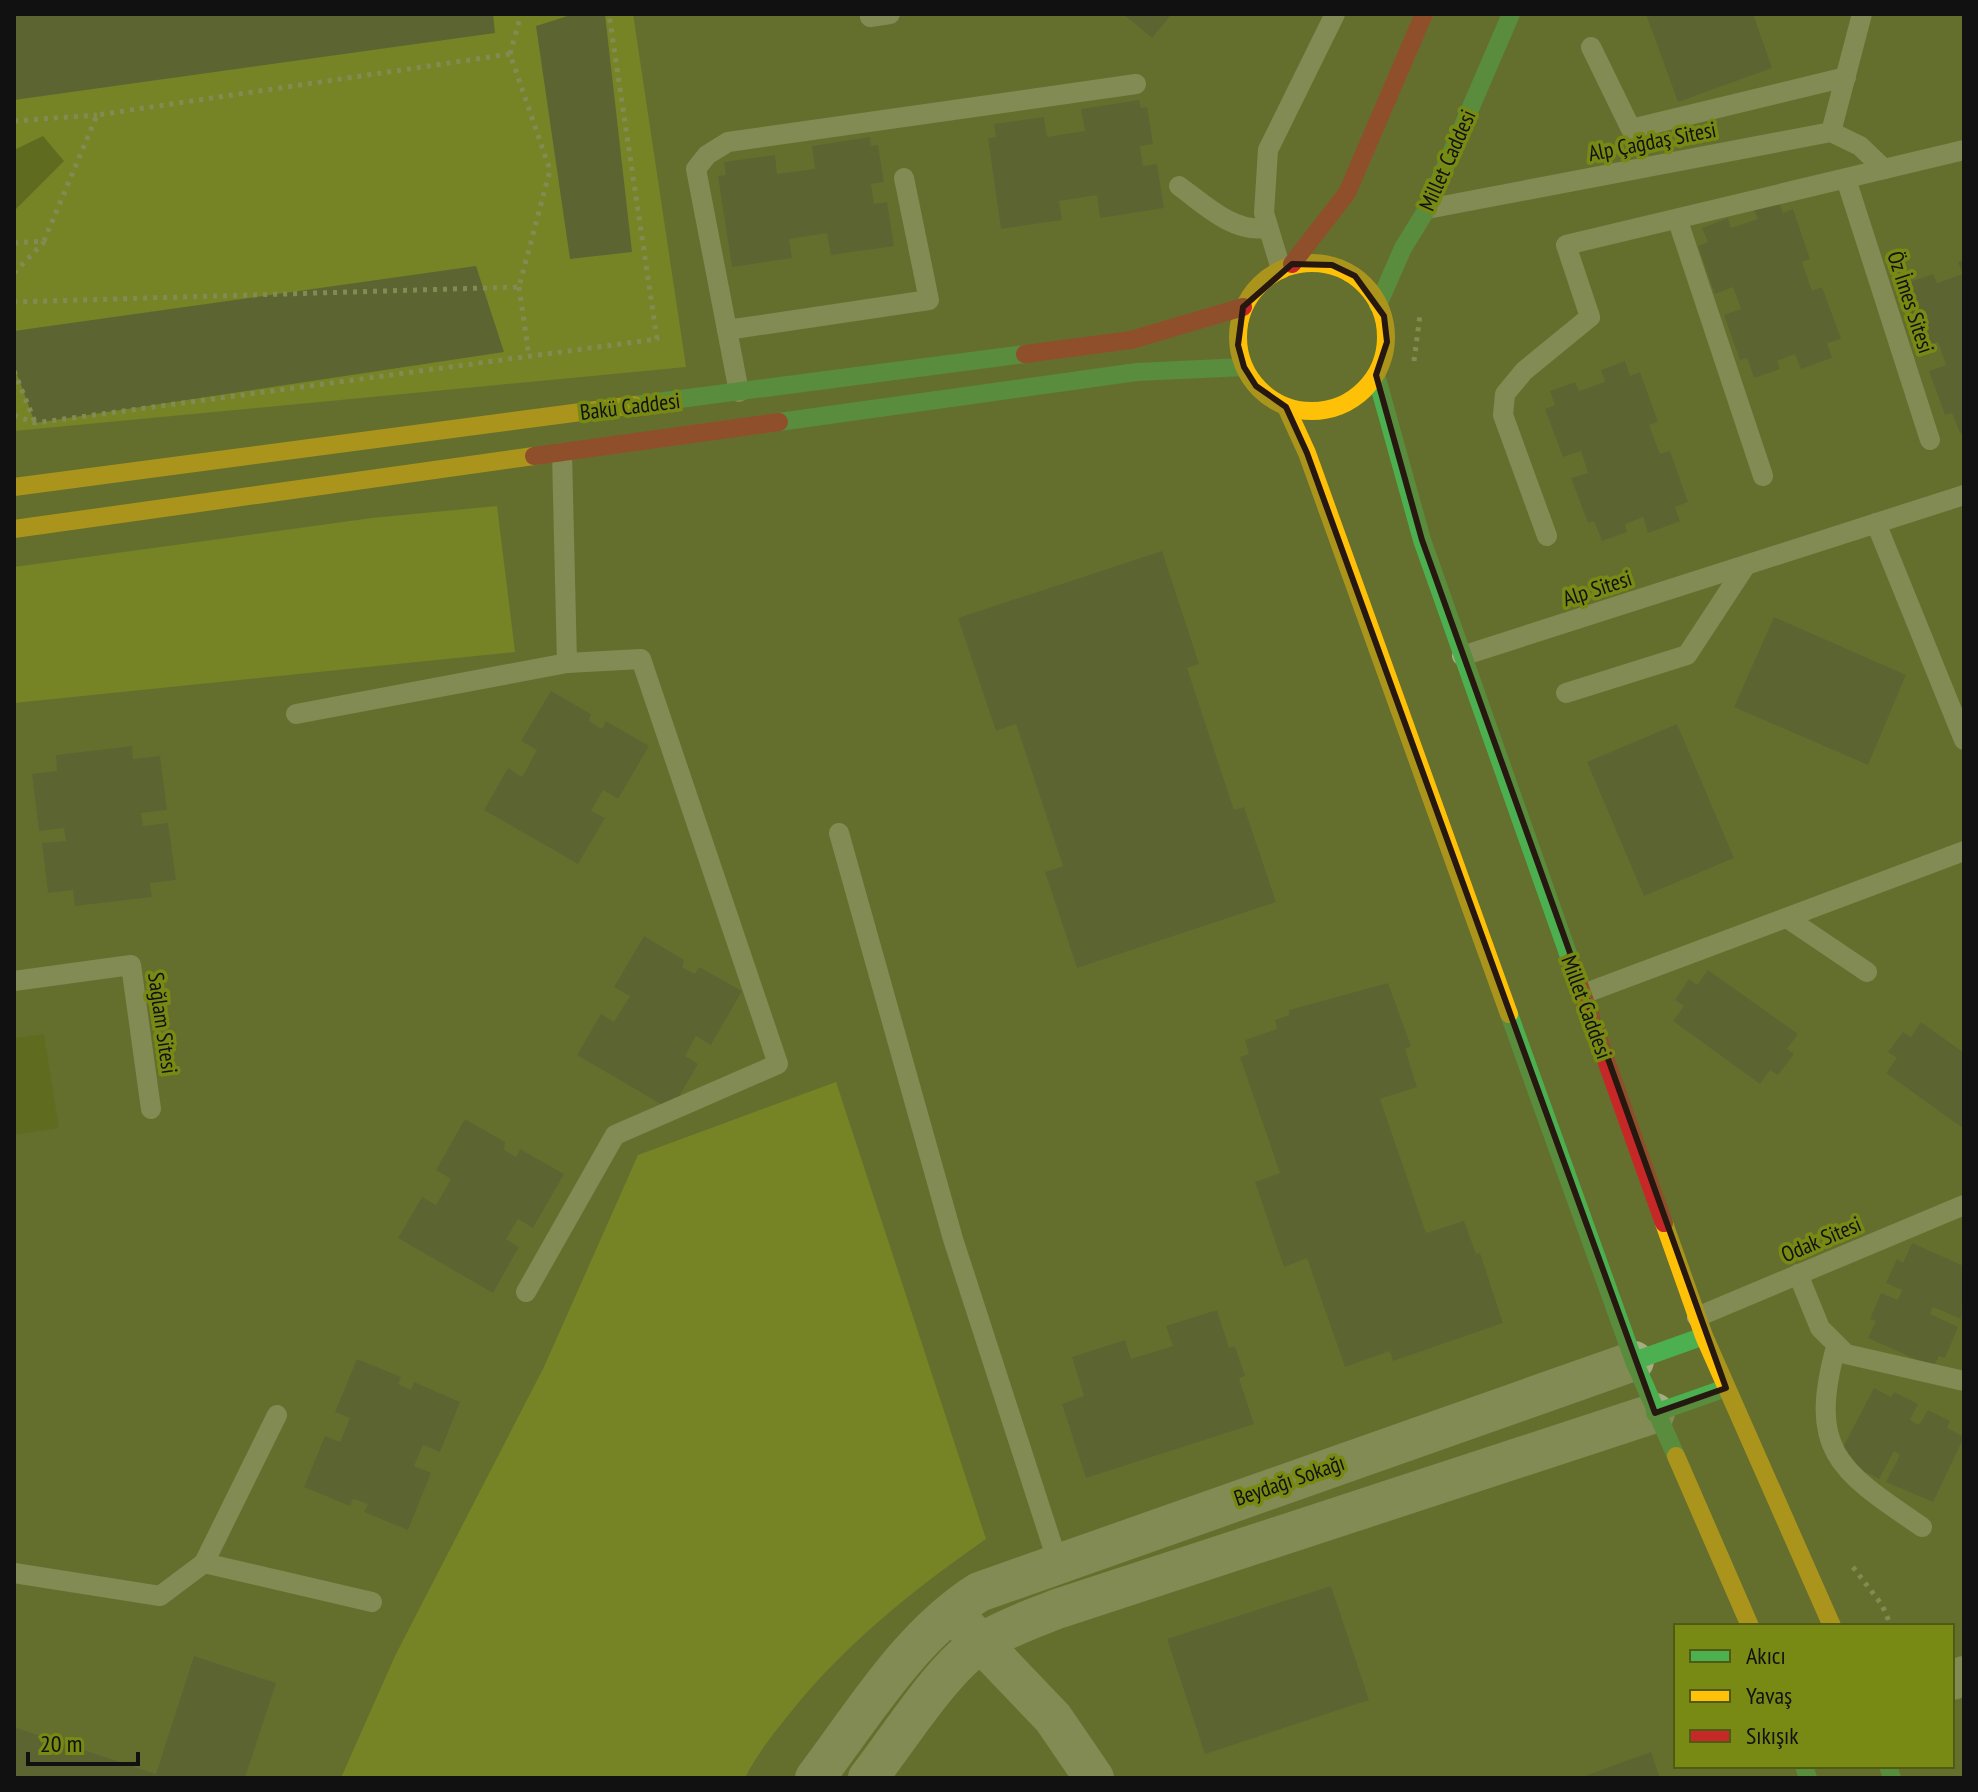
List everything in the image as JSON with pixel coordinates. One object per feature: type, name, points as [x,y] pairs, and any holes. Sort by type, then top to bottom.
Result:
[{"type":"main road","points":[[1287,267],[1332,265],[1355,276],[1384,316],[1387,342],[1376,375],[1367,388],[1346,404],[1322,411],[1286,407],[1256,386],[1244,367],[1238,345],[1243,307],[1287,267],[1347,193],[1424,14]]},
{"type":"main road","name":"Millet Caddesi","points":[[1378,305],[1403,248],[1427,209],[1511,14]]},
{"type":"main road","name":"Bakü Caddesi","points":[[14,487],[1131,340],[1185,327],[1243,307]]},
{"type":"main road","name":"Bakü Caddesi","points":[[14,529],[1137,372],[1244,367]]},
{"type":"main road","name":"Millet Caddesi","points":[[1376,375],[1422,540],[1700,1327],[1831,1624]]},
{"type":"main road","points":[[1286,407],[1307,453],[1634,1361],[1749,1624]]},
{"type":"main road","points":[[1634,1361],[1700,1327]]},
{"type":"main road","points":[[1655,1413],[1726,1388]]},
{"type":"street","name":"Beydağı Sokağı","points":[[815,1778],[903,1662],[950,1610],[979,1592],[1634,1361]]},
{"type":"street","points":[[868,1778],[962,1658],[982,1642],[1057,1609],[1655,1413]]},
{"type":"street","points":[[950,1610],[1053,1718],[1094,1778]]},
{"type":"lane","points":[[1287,267],[1266,228],[1263,197],[1268,150],[1335,14]]},
{"type":"lane","points":[[1862,14],[1831,132],[1860,146],[1884,169]]},
{"type":"lane","name":"Alp Çağdaş Sitesi","points":[[1591,47],[1631,129],[1846,77]]},
{"type":"lane","points":[[739,392],[696,169],[717,147],[728,142],[1136,84]]},
{"type":"lane","name":"Alp Çağdaş Sitesi","points":[[1427,209],[1831,132]]},
{"type":"lane","points":[[1547,536],[1503,415],[1505,394],[1524,371],[1590,317],[1566,245],[1678,221],[1964,150]]},
{"type":"lane","points":[[727,330],[929,300],[904,178]]},
{"type":"lane","name":"Öz İmes Sitesi","points":[[1846,179],[1930,440]]},
{"type":"lane","points":[[1179,186],[1226,219],[1249,229],[1266,228]]},
{"type":"lane","points":[[1678,221],[1763,476]]},
{"type":"lane","points":[[562,453],[567,663]]},
{"type":"lane","name":"Alp Sitesi","points":[[1462,656],[1964,495]]},
{"type":"lane","points":[[1876,523],[1964,740]]},
{"type":"lane","points":[[1566,693],[1687,655],[1746,565]]},
{"type":"lane","points":[[296,714],[567,663],[641,659],[778,1064],[615,1135],[526,1292]]},
{"type":"lane","points":[[839,833],[953,1239],[1058,1563]]},
{"type":"lane","points":[[1583,994],[1964,851]]},
{"type":"lane","points":[[1787,918],[1867,972]]},
{"type":"lane","name":"Sağlam Sitesi","points":[[14,981],[131,965],[151,1109]]},
{"type":"lane","name":"Odak Sitesi","points":[[1700,1327],[1798,1274],[1964,1205]]},
{"type":"lane","points":[[1798,1274],[1820,1328],[1836,1347],[1857,1358],[1964,1381]]},
{"type":"lane","points":[[1836,1347],[1824,1394],[1824,1417],[1831,1444],[1841,1464],[1860,1485],[1922,1527]]},
{"type":"lane","points":[[14,1573],[160,1596],[204,1563],[277,1415]]},
{"type":"lane","points":[[204,1563],[372,1602]]},
{"type":"path","points":[[521,14],[510,54],[550,170],[519,287],[529,356]]},
{"type":"path","points":[[14,415],[35,423],[657,339],[609,14]]},
{"type":"path","points":[[14,121],[97,115],[510,54]]},
{"type":"path","points":[[14,273],[44,241],[97,115]]},
{"type":"path","points":[[14,243],[44,241]]},
{"type":"path","points":[[14,302],[519,287]]},
{"type":"path","points":[[14,371],[35,423]]},
{"type":"highlighted area","points":[[1292,264],[1332,265],[1355,276],[1384,316],[1387,342],[1376,375],[1422,540],[1726,1388],[1655,1413],[1307,453],[1286,407],[1256,386],[1244,367],[1238,345],[1243,307]]},
{"type":"shaded area","points":[[14,14],[633,14],[686,367],[14,431]]},
{"type":"shaded area","points":[[43,136],[64,161],[14,211],[14,150]]},
{"type":"shaded area","points":[[497,506],[515,652],[14,703],[14,567],[372,518]]},
{"type":"shaded area","points":[[44,1034],[59,1128],[14,1135],[14,1038]]},
{"type":"shaded area","points":[[836,1082],[986,1539],[907,1598],[834,1663],[778,1728],[745,1778],[341,1778],[395,1656],[544,1367],[638,1155]]},
{"type":"building","points":[[14,14],[493,14],[495,33],[14,100]]},
{"type":"building","points":[[574,14],[605,14],[632,252],[570,259],[536,26]]},
{"type":"building","points":[[1123,14],[1172,14],[1152,38]]},
{"type":"building","points":[[1646,14],[1753,14],[1772,68],[1678,102]]},
{"type":"building","points":[[1139,100],[1141,108],[1147,107],[1153,144],[1140,146],[1143,166],[1157,164],[1164,208],[1100,218],[1097,195],[1059,201],[1062,220],[1001,229],[988,138],[996,137],[994,124],[1044,117],[1047,137],[1085,131],[1081,109]]},
{"type":"building","points":[[870,137],[871,146],[878,145],[884,182],[871,184],[874,204],[887,202],[894,246],[831,255],[827,233],[789,239],[792,258],[732,267],[718,176],[726,175],[724,162],[775,155],[777,174],[815,169],[812,146]]},
{"type":"building","points":[[1778,198],[1783,213],[1793,209],[1810,259],[1802,262],[1812,291],[1822,287],[1841,339],[1827,343],[1832,358],[1801,369],[1795,354],[1777,361],[1780,369],[1754,378],[1747,358],[1740,360],[1724,315],[1741,309],[1733,287],[1715,294],[1698,246],[1708,242],[1702,228],[1728,218],[1731,228],[1758,219],[1753,207]]},
{"type":"building","points":[[1964,260],[1964,432],[1960,433],[1952,413],[1945,415],[1929,371],[1946,365],[1938,342],[1920,349],[1903,301],[1913,297],[1907,283],[1933,274],[1937,283],[1963,274],[1958,262]]},
{"type":"building","points":[[476,266],[504,352],[35,423],[14,366],[14,331]]},
{"type":"building","points":[[1625,361],[1630,376],[1640,372],[1658,422],[1649,425],[1660,454],[1670,451],[1688,502],[1675,507],[1680,521],[1648,533],[1643,517],[1625,524],[1627,532],[1602,541],[1594,521],[1588,523],[1571,478],[1588,473],[1581,451],[1563,457],[1545,409],[1555,405],[1550,391],[1575,382],[1579,391],[1605,382],[1601,370]]},
{"type":"building","points":[[1162,551],[1199,664],[1187,668],[1234,810],[1244,807],[1276,902],[1077,968],[1045,872],[1063,866],[1016,724],[996,731],[958,618]]},
{"type":"building","points":[[1774,617],[1906,675],[1868,765],[1734,707]]},
{"type":"building","points":[[551,691],[591,714],[589,721],[602,729],[606,721],[649,746],[618,799],[603,790],[591,811],[605,818],[578,864],[484,810],[508,768],[522,777],[537,750],[521,741]]},
{"type":"building","points":[[1677,724],[1734,858],[1644,896],[1587,762]]},
{"type":"building","points":[[132,746],[133,759],[160,756],[167,810],[141,813],[143,826],[168,823],[176,880],[150,883],[152,897],[75,906],[73,890],[48,893],[42,843],[66,841],[64,828],[39,831],[32,774],[57,771],[56,755]]},
{"type":"building","points":[[644,936],[684,960],[682,967],[695,974],[699,967],[742,991],[711,1045],[696,1036],[685,1056],[698,1064],[671,1110],[577,1055],[601,1014],[614,1022],[630,996],[614,987]]},
{"type":"building","points":[[1708,970],[1798,1034],[1787,1049],[1794,1054],[1778,1075],[1770,1070],[1760,1084],[1673,1021],[1684,1006],[1675,1000],[1689,979],[1697,985]]},
{"type":"building","points":[[1388,983],[1411,1046],[1405,1049],[1417,1087],[1380,1099],[1426,1233],[1464,1221],[1476,1254],[1480,1253],[1503,1323],[1393,1361],[1390,1351],[1345,1367],[1307,1258],[1284,1267],[1255,1182],[1280,1173],[1240,1057],[1249,1054],[1245,1040],[1277,1029],[1275,1020],[1289,1015],[1289,1010]]},
{"type":"building","points":[[1921,1022],[1964,1053],[1964,1129],[1886,1073],[1897,1058],[1888,1052],[1903,1032],[1911,1037]]},
{"type":"building","points":[[465,1119],[505,1142],[504,1150],[516,1157],[520,1149],[564,1174],[533,1228],[518,1219],[506,1239],[519,1247],[493,1293],[398,1238],[422,1197],[436,1205],[451,1179],[436,1170]]},
{"type":"building","points":[[1912,1243],[1964,1266],[1961,1319],[1933,1307],[1930,1314],[1958,1327],[1945,1358],[1939,1356],[1933,1367],[1868,1338],[1876,1321],[1870,1319],[1881,1293],[1898,1300],[1902,1290],[1886,1283],[1897,1259],[1903,1263]]},
{"type":"building","points":[[1217,1310],[1229,1348],[1235,1346],[1245,1376],[1239,1378],[1254,1424],[1086,1478],[1062,1404],[1084,1396],[1072,1357],[1125,1340],[1131,1359],[1173,1346],[1166,1326]]},
{"type":"building","points":[[357,1359],[401,1377],[398,1384],[411,1390],[414,1382],[460,1402],[440,1452],[423,1445],[414,1466],[431,1473],[408,1530],[364,1512],[368,1504],[353,1499],[350,1506],[304,1487],[325,1436],[340,1442],[350,1418],[335,1412]]},
{"type":"building","points":[[1874,1388],[1891,1397],[1894,1392],[1918,1404],[1910,1420],[1919,1425],[1928,1410],[1950,1421],[1947,1428],[1964,1437],[1933,1502],[1886,1482],[1900,1455],[1894,1451],[1879,1479],[1849,1463],[1852,1457],[1841,1451]]},
{"type":"building","points":[[1331,1586],[1369,1700],[1205,1754],[1167,1639]]},
{"type":"building","points":[[194,1656],[276,1683],[245,1778],[14,1778],[14,1727],[156,1774]]},
{"type":"building","points":[[1651,1752],[1660,1778],[1579,1778]]},
{"type":"traffic: fast","points":[[1378,305],[1403,248],[1427,209],[1511,14]]},
{"type":"traffic: fast","points":[[634,405],[1025,354]]},
{"type":"traffic: fast","points":[[779,422],[1137,372],[1244,367]]},
{"type":"traffic: fast","points":[[1376,375],[1422,540],[1571,962]]},
{"type":"traffic: fast","points":[[1509,1014],[1634,1361],[1676,1456]]},
{"type":"traffic: fast","points":[[1634,1361],[1704,1336]]},
{"type":"traffic: fast","points":[[1655,1413],[1726,1388]]},
{"type":"traffic: fast","points":[[1805,1768],[1808,1778]]},
{"type":"traffic: fast","points":[[1889,1768],[1892,1778]]},
{"type":"traffic: slow","points":[[1312,263],[1340,268],[1364,285],[1381,309],[1386,337],[1381,365],[1364,389],[1340,406],[1312,411],[1284,406],[1260,389],[1243,365],[1238,337],[1243,309],[1260,285],[1284,268],[1312,263]]},
{"type":"traffic: slow","points":[[14,487],[634,405]]},
{"type":"traffic: slow","points":[[1286,407],[1307,453],[1509,1014]]},
{"type":"traffic: slow","points":[[14,529],[534,456]]},
{"type":"traffic: slow","points":[[1664,1223],[1704,1336],[1831,1624]]},
{"type":"traffic: slow","points":[[1676,1456],[1749,1624]]},
{"type":"traffic: jam","points":[[1292,264],[1347,193],[1424,14]]},
{"type":"traffic: jam","points":[[1025,354],[1131,340],[1243,307]]},
{"type":"traffic: jam","points":[[534,456],[779,422]]},
{"type":"traffic: jam","points":[[1571,962],[1664,1223]]}]
